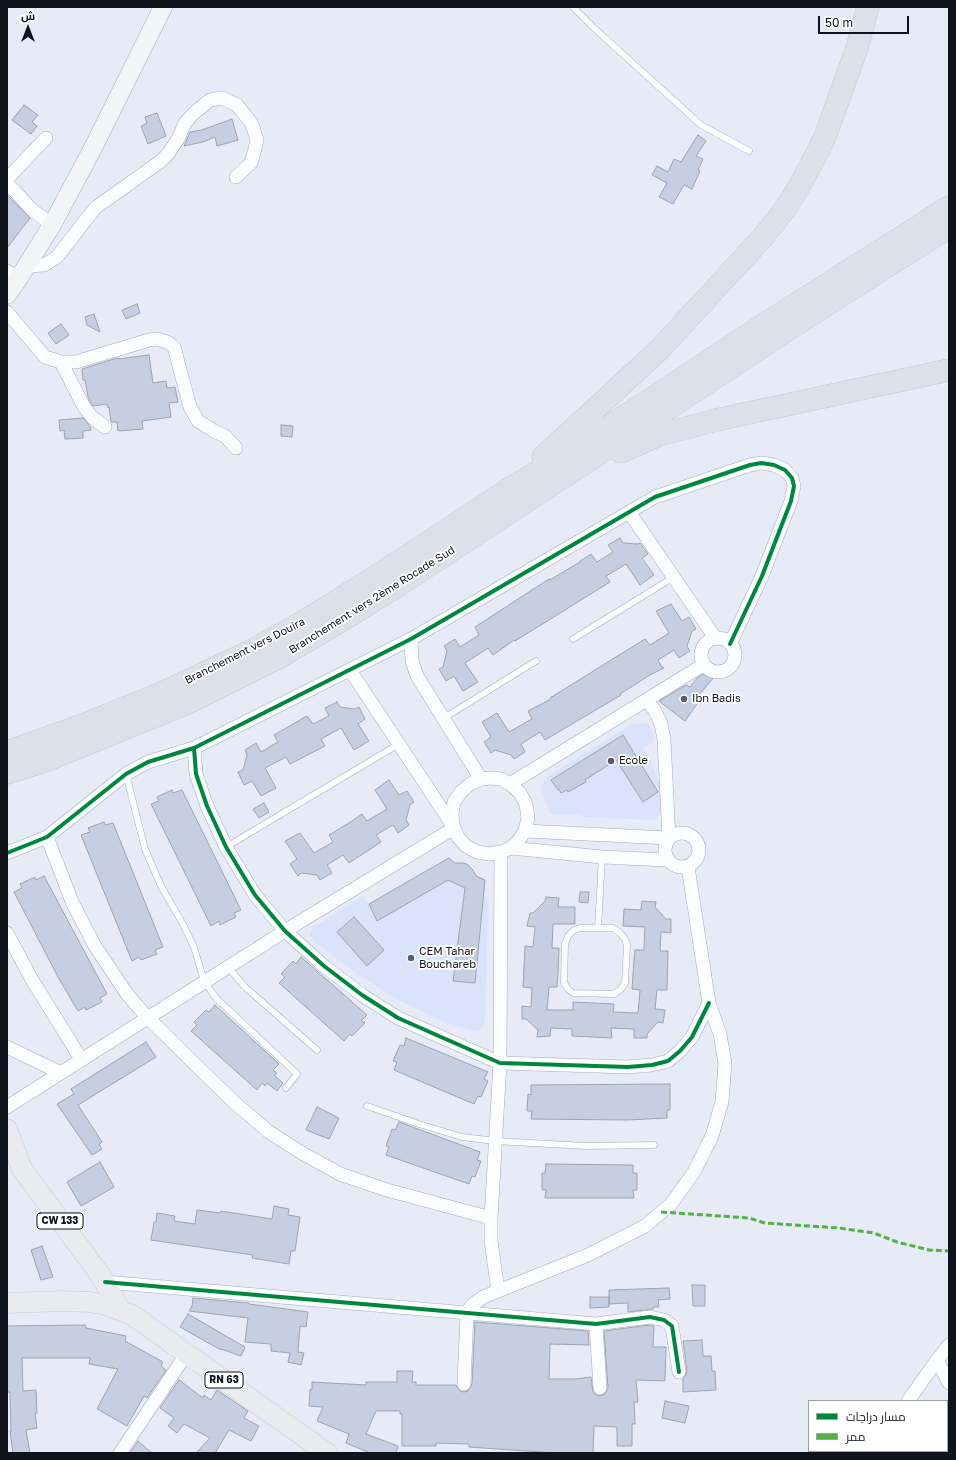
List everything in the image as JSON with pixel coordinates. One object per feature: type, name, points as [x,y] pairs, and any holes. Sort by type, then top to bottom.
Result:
[{"type":"highway","points":[[506,491],[659,350],[764,236],[788,205],[804,178],[825,136],[857,48],[868,7]]},
{"type":"highway","points":[[506,491],[558,460],[769,320],[949,207]]},
{"type":"highway","points":[[511,511],[817,311],[949,227]]},
{"type":"highway","points":[[511,511],[618,453],[659,435],[723,418],[949,370]]},
{"type":"highway","name":"Branchement vers Douira","points":[[7,752],[88,723],[154,696],[249,652],[296,626],[364,584],[506,491]]},
{"type":"highway","name":"Branchement vers 2ème Rocade Sud","points":[[7,772],[45,761],[183,705],[276,659],[336,624],[511,511]]},
{"type":"main road","points":[[7,295],[18,272],[52,225],[93,148],[163,7]]},
{"type":"main road","name":"CW 133","points":[[7,1129],[22,1169],[103,1279],[120,1310]]},
{"type":"main road","points":[[74,1301],[103,1279]]},
{"type":"main road","name":"RN 63","points":[[7,1303],[74,1301],[106,1305],[132,1315],[327,1453]]},
{"type":"street","points":[[18,272],[44,265],[57,257],[95,208],[168,154],[178,139],[184,123],[210,100],[222,98],[237,105],[252,124],[257,140],[251,163],[236,177]]},
{"type":"street","points":[[7,179],[46,138]]},
{"type":"street","points":[[7,185],[16,191],[31,209],[52,225]]},
{"type":"street","points":[[7,312],[45,357],[62,362],[76,362],[149,340],[158,339],[167,342],[174,347],[190,407],[198,421],[225,436],[236,448]]},
{"type":"street","points":[[62,362],[84,407],[92,417],[105,427]]},
{"type":"street","points":[[7,853],[47,838],[126,774],[148,762],[194,748],[411,639],[655,497],[750,465],[761,463],[774,465],[785,470],[792,478],[794,486],[791,501],[762,576],[730,644]]},
{"type":"street","points":[[629,512],[716,639]]},
{"type":"street","points":[[411,639],[412,660],[417,676],[481,779]]},
{"type":"street","points":[[716,639],[726,641],[730,644],[734,653],[734,658],[729,668],[724,671],[713,671],[707,669],[701,654],[702,648],[706,643],[716,639]]},
{"type":"street","points":[[510,784],[704,664]]},
{"type":"street","points":[[350,670],[454,827],[458,837],[466,846],[477,852],[489,854],[506,850],[667,860],[677,867],[688,867],[697,859],[700,848],[695,838],[684,833],[678,833],[669,838],[525,831]]},
{"type":"street","points":[[647,700],[662,724],[664,739],[669,838],[664,849],[667,860]]},
{"type":"street","points":[[194,748],[196,774],[207,806],[226,847],[255,895],[285,931],[329,970],[362,996],[398,1018],[500,1063],[628,1067],[652,1065],[668,1061],[680,1052],[692,1037],[709,1002]]},
{"type":"street","points":[[454,827],[452,814],[454,802],[461,792],[470,784],[481,779],[491,778],[501,780],[510,784],[520,793],[526,804],[528,818],[525,831],[519,840],[506,850]]},
{"type":"street","points":[[7,1107],[204,981],[454,827]]},
{"type":"street","points":[[47,838],[73,904],[95,946],[127,994],[147,1017],[235,1103],[269,1132],[302,1153],[340,1174],[387,1190],[491,1218]]},
{"type":"street","points":[[498,1291],[491,1241],[491,1218],[500,1063],[506,850]]},
{"type":"street","points":[[464,1384],[467,1313],[472,1305],[483,1297],[588,1255],[645,1226],[671,1204],[694,1172],[712,1136],[722,1102],[725,1063],[720,1034],[709,1002],[688,867]]},
{"type":"street","points":[[7,933],[31,978],[81,1059]]},
{"type":"street","points":[[7,1047],[61,1073]]},
{"type":"street","points":[[103,1279],[596,1324],[650,1317],[664,1320],[672,1326],[679,1372]]},
{"type":"street","points":[[596,1324],[600,1388]]},
{"type":"street","points":[[909,1400],[949,1345]]},
{"type":"street","points":[[120,1453],[187,1353]]},
{"type":"street","points":[[937,1360],[949,1383]]},
{"type":"lane","points":[[573,7],[594,28],[701,125],[749,151]]},
{"type":"lane","points":[[573,639],[674,577]]},
{"type":"lane","points":[[444,718],[536,660]]},
{"type":"lane","points":[[226,847],[399,744]]},
{"type":"lane","points":[[126,774],[145,849],[161,886],[194,947],[204,981],[216,998],[297,1074],[286,1088]]},
{"type":"lane","points":[[598,928],[602,857]]},
{"type":"lane","points":[[580,928],[598,928],[613,928],[625,938],[627,945],[625,983],[621,989],[614,994],[573,993],[564,983],[566,940],[574,930],[580,928]]},
{"type":"lane","points":[[227,967],[245,987],[318,1050]]},
{"type":"lane","points":[[367,1106],[462,1137],[496,1141],[586,1146],[654,1145]]},
{"type":"shaded area","name":"Ecole","points":[[648,723],[654,737],[652,744],[643,747],[659,781],[661,806],[659,815],[656,819],[584,817],[579,815],[550,814],[541,786],[548,776],[632,724]]},
{"type":"shaded area","name":"CEM Tahar Bouchareb","points":[[449,858],[455,864],[467,864],[473,870],[475,877],[484,880],[484,895],[487,896],[486,899],[488,900],[485,1018],[483,1027],[477,1031],[442,1021],[396,999],[357,974],[315,942],[310,936],[313,927],[363,896],[369,904]]},
{"type":"building","points":[[24,105],[38,115],[32,122],[37,126],[31,134],[12,120]]},
{"type":"building","points":[[157,113],[166,136],[148,144],[141,126],[147,123],[145,117]]},
{"type":"building","points":[[232,119],[238,140],[217,146],[215,137],[203,142],[184,146],[190,132],[202,130]]},
{"type":"building","points":[[698,135],[706,141],[696,156],[703,159],[698,170],[700,171],[692,189],[684,185],[673,204],[659,197],[667,183],[652,175],[657,166],[668,172],[674,159],[681,162]]},
{"type":"building","points":[[7,195],[30,218],[7,248]]},
{"type":"building","points":[[137,304],[140,313],[126,319],[122,310]]},
{"type":"building","points":[[94,314],[100,332],[87,325],[85,317]]},
{"type":"building","points":[[61,324],[69,335],[56,344],[48,333]]},
{"type":"building","points":[[149,355],[153,383],[166,381],[167,388],[175,387],[178,402],[169,403],[171,417],[142,421],[143,429],[118,431],[117,422],[111,422],[109,407],[108,408],[107,404],[93,406],[91,403],[88,397],[85,380],[83,380],[82,369],[117,358]]},
{"type":"building","points":[[83,418],[90,426],[91,430],[83,431],[83,438],[65,439],[64,430],[60,431],[59,420]]},
{"type":"building","points":[[281,425],[293,426],[292,437],[281,436]]},
{"type":"building","points":[[620,538],[623,543],[640,543],[648,554],[642,558],[654,575],[640,585],[626,564],[606,576],[610,582],[515,641],[514,640],[493,655],[488,648],[465,663],[478,682],[463,691],[454,676],[446,681],[439,669],[443,667],[447,651],[444,646],[455,639],[460,647],[479,635],[475,627],[549,579],[550,580],[591,554],[597,562],[613,552],[608,545]]},
{"type":"building","points":[[671,604],[682,621],[689,617],[696,629],[692,631],[687,646],[690,651],[679,658],[674,650],[658,660],[664,668],[650,675],[620,694],[621,695],[545,740],[540,732],[521,744],[525,752],[514,759],[511,755],[495,750],[491,753],[484,742],[491,737],[482,722],[497,713],[509,732],[532,719],[528,711],[551,699],[550,698],[645,639],[650,645],[669,633],[656,611]]},
{"type":"building","points":[[707,672],[714,677],[699,695],[702,697],[685,721],[659,701],[686,685],[690,687],[697,678]]},
{"type":"building","points":[[337,702],[340,707],[355,709],[359,707],[365,719],[358,724],[369,741],[354,750],[341,728],[321,739],[325,746],[290,764],[286,757],[265,768],[276,788],[261,796],[252,781],[244,785],[238,772],[243,770],[247,755],[245,750],[256,743],[261,752],[278,742],[274,735],[307,716],[313,724],[329,716],[325,708]]},
{"type":"building","points":[[623,735],[658,792],[643,802],[616,760],[585,780],[586,782],[568,792],[567,790],[561,793],[559,789],[558,790],[551,780]]},
{"type":"building","points":[[389,780],[399,795],[407,791],[414,802],[410,805],[406,820],[409,825],[398,833],[393,825],[376,835],[381,842],[349,863],[343,855],[327,865],[332,873],[320,880],[317,875],[301,873],[298,876],[290,864],[297,859],[285,841],[300,833],[314,853],[333,842],[329,835],[362,814],[367,821],[387,809],[375,790]]},
{"type":"building","points":[[172,790],[173,793],[182,790],[241,910],[234,913],[236,917],[220,925],[219,921],[211,926],[151,804],[159,801],[157,797]]},
{"type":"building","points":[[264,803],[269,812],[259,818],[253,809]]},
{"type":"building","points":[[104,822],[105,825],[113,823],[163,947],[155,950],[157,954],[141,960],[139,957],[132,961],[81,835],[90,832],[88,828]]},
{"type":"building","points":[[449,858],[455,863],[467,864],[476,876],[485,880],[475,983],[453,981],[465,888],[448,880],[377,921],[369,904]]},
{"type":"building","points":[[44,876],[107,994],[100,998],[102,1002],[86,1010],[85,1007],[78,1011],[58,977],[14,892],[22,888],[20,884],[35,877],[36,880]]},
{"type":"building","points":[[580,892],[589,892],[588,903],[579,902]]},
{"type":"building","points":[[546,897],[559,898],[558,907],[575,907],[575,924],[553,924],[552,948],[559,948],[558,973],[557,987],[549,987],[547,1010],[573,1010],[573,1002],[614,1004],[613,1012],[638,1013],[640,990],[632,989],[634,960],[635,950],[644,950],[645,927],[623,926],[624,909],[641,910],[642,901],[656,902],[655,907],[666,919],[671,919],[671,933],[661,932],[660,951],[668,951],[667,990],[657,990],[655,1009],[665,1010],[663,1023],[658,1022],[647,1034],[647,1038],[634,1038],[634,1029],[611,1028],[612,1038],[572,1036],[572,1029],[551,1028],[550,1036],[537,1037],[538,1030],[526,1019],[522,1019],[522,1006],[531,1007],[532,988],[523,987],[525,946],[533,947],[535,927],[527,926],[530,913],[533,913],[545,901]]},
{"type":"building","points":[[354,917],[384,950],[367,966],[337,932]]},
{"type":"building","points":[[301,957],[367,1015],[361,1021],[365,1023],[352,1036],[350,1034],[344,1041],[279,983],[285,977],[281,974],[293,961],[296,964]]},
{"type":"building","points":[[215,1005],[279,1064],[273,1070],[277,1073],[274,1075],[283,1083],[277,1091],[267,1083],[265,1086],[262,1083],[257,1090],[191,1031],[197,1025],[194,1022],[206,1010],[209,1012]]},
{"type":"building","points":[[406,1038],[488,1072],[484,1079],[488,1081],[481,1097],[478,1096],[474,1104],[394,1070],[397,1062],[393,1061],[400,1045],[404,1046]]},
{"type":"building","points":[[146,1042],[156,1057],[78,1105],[102,1142],[99,1144],[102,1149],[92,1155],[57,1104],[74,1094],[71,1089]]},
{"type":"building","points":[[670,1084],[670,1110],[667,1110],[667,1118],[627,1120],[531,1119],[532,1111],[527,1111],[528,1094],[531,1095],[531,1085]]},
{"type":"building","points":[[317,1107],[339,1118],[329,1139],[306,1130]]},
{"type":"building","points":[[399,1122],[480,1152],[477,1160],[481,1161],[475,1177],[472,1176],[469,1184],[386,1155],[389,1147],[386,1146],[392,1129],[395,1130]]},
{"type":"building","points":[[100,1162],[114,1187],[81,1206],[67,1182]]},
{"type":"building","points":[[546,1164],[633,1165],[633,1173],[637,1173],[637,1190],[633,1190],[634,1198],[545,1198],[546,1190],[542,1190],[542,1173],[545,1173]]},
{"type":"building","points":[[274,1206],[289,1209],[288,1215],[300,1217],[295,1251],[291,1251],[289,1264],[252,1258],[253,1255],[151,1240],[157,1213],[175,1216],[174,1221],[195,1224],[197,1210],[220,1213],[221,1211],[272,1219]]},
{"type":"building","points":[[42,1246],[53,1277],[41,1280],[31,1250]]},
{"type":"building","points":[[692,1285],[705,1285],[705,1306],[693,1306]]},
{"type":"building","points":[[669,1288],[670,1299],[658,1300],[659,1307],[653,1307],[653,1309],[628,1312],[628,1303],[609,1304],[609,1290]]},
{"type":"building","points":[[590,1297],[609,1297],[609,1307],[590,1308]]},
{"type":"building","points":[[193,1298],[249,1303],[308,1312],[306,1327],[300,1326],[298,1352],[304,1353],[301,1365],[288,1362],[290,1353],[271,1351],[271,1344],[245,1342],[248,1318],[189,1311],[192,1306]]},
{"type":"building","points":[[188,1314],[245,1347],[241,1356],[221,1350],[180,1327]]},
{"type":"building","points":[[475,1322],[588,1331],[589,1345],[550,1344],[549,1379],[575,1379],[591,1377],[593,1392],[600,1396],[605,1394],[608,1388],[604,1331],[650,1325],[654,1326],[653,1347],[666,1347],[665,1381],[636,1380],[638,1402],[634,1402],[635,1424],[632,1424],[632,1446],[617,1446],[617,1427],[594,1426],[593,1453],[555,1453],[469,1447],[469,1444],[436,1443],[436,1446],[402,1446],[402,1414],[400,1414],[400,1411],[376,1411],[366,1434],[398,1446],[396,1453],[370,1453],[346,1443],[349,1434],[317,1421],[323,1407],[309,1406],[312,1382],[366,1385],[366,1382],[397,1382],[397,1371],[413,1371],[412,1382],[416,1382],[416,1385],[456,1385],[460,1391],[468,1391],[472,1384]]},
{"type":"building","points":[[85,1325],[86,1328],[126,1336],[125,1341],[163,1362],[161,1366],[166,1370],[147,1398],[144,1396],[127,1426],[97,1409],[118,1369],[89,1364],[90,1358],[22,1358],[23,1391],[36,1390],[37,1413],[35,1413],[37,1428],[26,1430],[30,1453],[13,1453],[10,1431],[10,1392],[7,1392],[7,1326]]},
{"type":"building","points":[[702,1340],[703,1356],[711,1356],[712,1371],[715,1371],[716,1390],[683,1392],[683,1379],[687,1371],[683,1341]]},
{"type":"building","points":[[179,1380],[203,1398],[204,1395],[211,1400],[217,1390],[248,1411],[244,1418],[259,1426],[251,1441],[229,1430],[215,1453],[196,1453],[210,1438],[184,1424],[177,1433],[168,1426],[174,1418],[160,1408]]},
{"type":"building","points":[[665,1401],[689,1406],[685,1423],[662,1418]]},
{"type":"building","points":[[138,1441],[152,1453],[130,1453]]},
{"type":"marked path","points":[[661,1212],[749,1218],[765,1223],[839,1228],[874,1233],[897,1242],[929,1250],[949,1251]]},
{"type":"cycle path","points":[[7,853],[47,837],[126,774],[148,762],[194,748],[411,639],[655,497],[750,465],[761,463],[774,465],[785,470],[792,478],[794,486],[791,501],[762,576],[730,644]]},
{"type":"cycle path","points":[[194,748],[196,774],[207,806],[226,847],[255,895],[285,931],[324,966],[362,995],[398,1018],[500,1063],[628,1067],[652,1065],[668,1061],[680,1051],[692,1037],[709,1003]]},
{"type":"cycle path","points":[[105,1282],[596,1324],[650,1317],[664,1320],[672,1326],[679,1372]]},
{"type":"place","name":"Ibn Badis","points":[[684,699]]},
{"type":"place","name":"Ecole","points":[[611,761]]},
{"type":"place","name":"CEM Tahar Bouchareb","points":[[411,958]]}]
